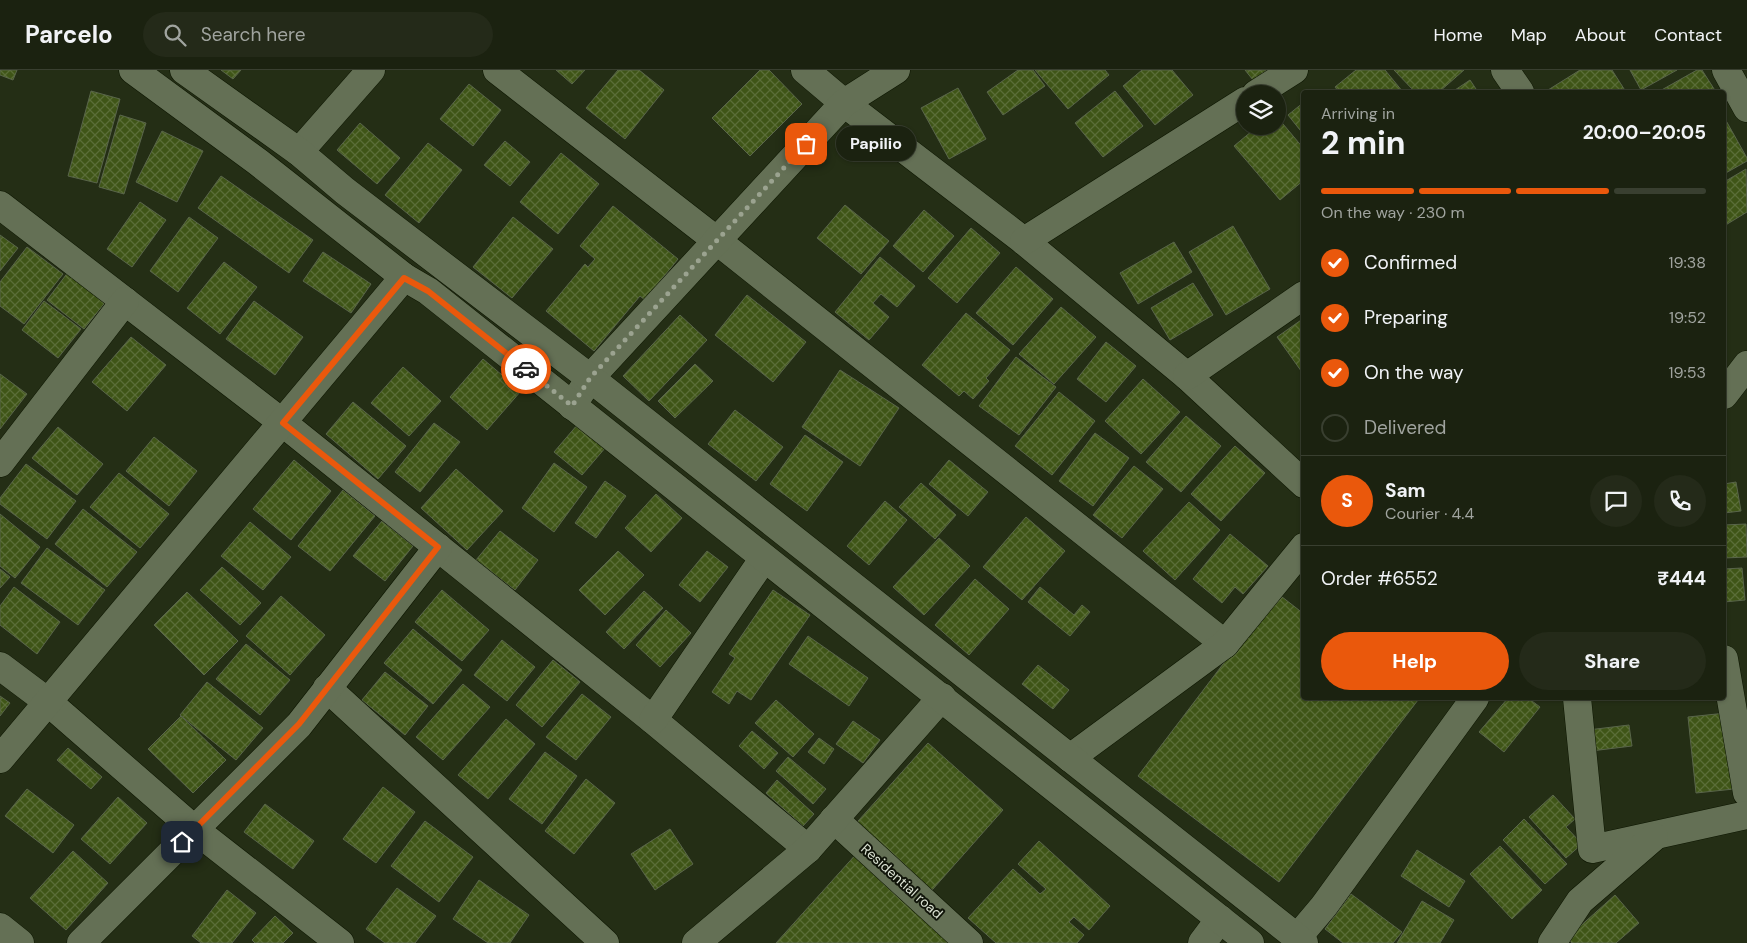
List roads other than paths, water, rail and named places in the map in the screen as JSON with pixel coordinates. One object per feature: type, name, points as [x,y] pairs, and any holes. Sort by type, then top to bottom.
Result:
[{"type":"street","points":[[132,70],[258,162],[404,278],[428,291],[1250,943]]},
{"type":"street","points":[[184,70],[299,152],[345,191],[590,378],[1300,941],[1474,700]]},
{"type":"street","points":[[299,152],[371,70]]},
{"type":"street","points":[[497,70],[716,240],[1225,644]]},
{"type":"street","points":[[804,70],[1024,241],[1187,376],[1301,481]]},
{"type":"street","points":[[572,406],[590,378],[844,102],[896,70]]},
{"type":"street","points":[[1270,85],[1294,70]]},
{"type":"street","points":[[1506,70],[1519,90]]},
{"type":"street","points":[[1726,70],[1747,108]]},
{"type":"street","points":[[1024,241],[1236,107]]},
{"type":"street","points":[[0,205],[283,423],[653,720],[808,850]]},
{"type":"street","points":[[0,759],[404,278]]},
{"type":"street","points":[[1187,376],[1301,297]]},
{"type":"street","points":[[0,463],[125,301]]},
{"type":"street","points":[[1726,394],[1747,369]]},
{"type":"street","points":[[81,943],[299,724],[438,547]]},
{"type":"street","points":[[1070,758],[1225,644],[1301,551]]},
{"type":"street","points":[[653,720],[764,558]]},
{"type":"street","points":[[0,666],[48,702],[194,829],[340,943]]},
{"type":"street","points":[[1726,671],[1747,793]]},
{"type":"street","points":[[327,688],[605,943]]},
{"type":"street","points":[[696,943],[808,850],[942,697]]},
{"type":"street","points":[[1577,700],[1592,849],[1747,815]]},
{"type":"street","name":"Residential road","points":[[834,820],[969,943]]},
{"type":"street","points":[[1552,943],[1580,901],[1657,834]]},
{"type":"street","points":[[1202,943],[1220,919]]},
{"type":"street","points":[[0,927],[20,943]]},
{"type":"place","name":"Papilio","points":[[806,144]]}]
